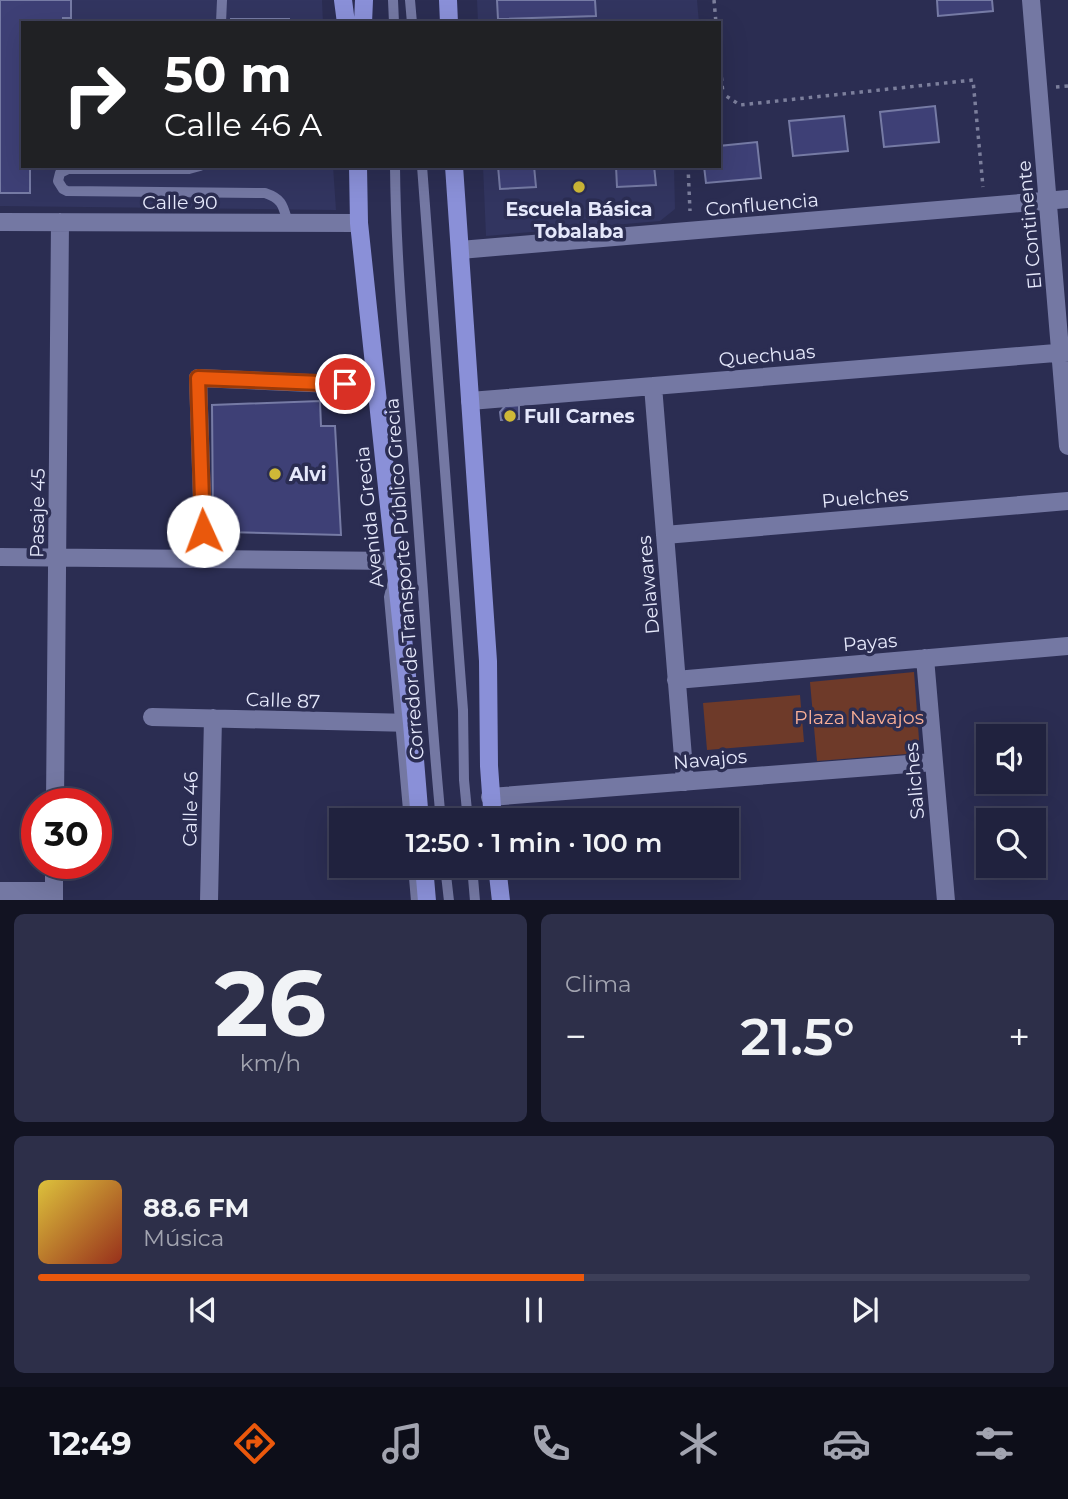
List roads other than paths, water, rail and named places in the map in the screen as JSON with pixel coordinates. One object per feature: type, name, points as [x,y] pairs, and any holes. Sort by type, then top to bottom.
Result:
[{"type":"main road","points":[[343,0],[346,21]]},
{"type":"main road","points":[[363,21],[364,0]]},
{"type":"main road","points":[[448,0],[449,21]]},
{"type":"main road","name":"Avenida Grecia","points":[[358,168],[359,223],[396,568],[406,723],[418,808]]},
{"type":"main road","points":[[454,168],[488,661],[491,808]]},
{"type":"main road","points":[[425,878],[427,900]]},
{"type":"main road","points":[[498,878],[500,900]]},
{"type":"street","name":"El Continente","points":[[1031,0],[1064,352],[1068,446]]},
{"type":"street","name":"Confluencia","points":[[460,250],[1068,199]]},
{"type":"street","name":"Calle 90","points":[[0,222],[359,223]]},
{"type":"street","name":"Pasaje 45","points":[[55,788],[60,222]]},
{"type":"street","name":"Quechuas","points":[[470,401],[1064,352]]},
{"type":"street","points":[[204,559],[198,378],[376,386]]},
{"type":"street","name":"Delawares","points":[[653,386],[685,782]]},
{"type":"street","name":"Puelches","points":[[665,535],[1068,501]]},
{"type":"street","points":[[0,557],[204,559],[396,568]]},
{"type":"street","name":"Payas","points":[[677,680],[1068,646]]},
{"type":"street","name":"Saliches","points":[[925,658],[946,900]]},
{"type":"street","name":"Calle 87","points":[[152,717],[406,723]]},
{"type":"street","name":"Calle 46","points":[[209,900],[213,719]]},
{"type":"street","name":"Navajos","points":[[490,797],[934,762]]},
{"type":"street","points":[[0,891],[54,896]]},
{"type":"lane","points":[[221,21],[222,0]]},
{"type":"lane","points":[[393,0],[394,21]]},
{"type":"lane","points":[[410,0],[412,21]]},
{"type":"lane","points":[[193,168],[68,169],[60,173],[58,181],[63,190],[67,191],[265,193],[281,201],[288,223]]},
{"type":"lane","name":"Corredor de Transporte Público Grecia","points":[[395,168],[396,230],[440,808]]},
{"type":"lane","points":[[422,168],[463,710],[467,808]]},
{"type":"lane","points":[[406,723],[409,808]]},
{"type":"lane","points":[[414,878],[415,900]]},
{"type":"lane","points":[[446,878],[449,900]]},
{"type":"lane","points":[[473,878],[475,900]]},
{"type":"place","name":"Escuela Básica Tobalaba","points":[[579,187]]},
{"type":"place","name":"Full Carnes","points":[[510,416]]},
{"type":"place","name":"Alvi","points":[[275,474]]},
{"type":"park label","name":"Plaza Navajos","points":[[859,717]]}]
